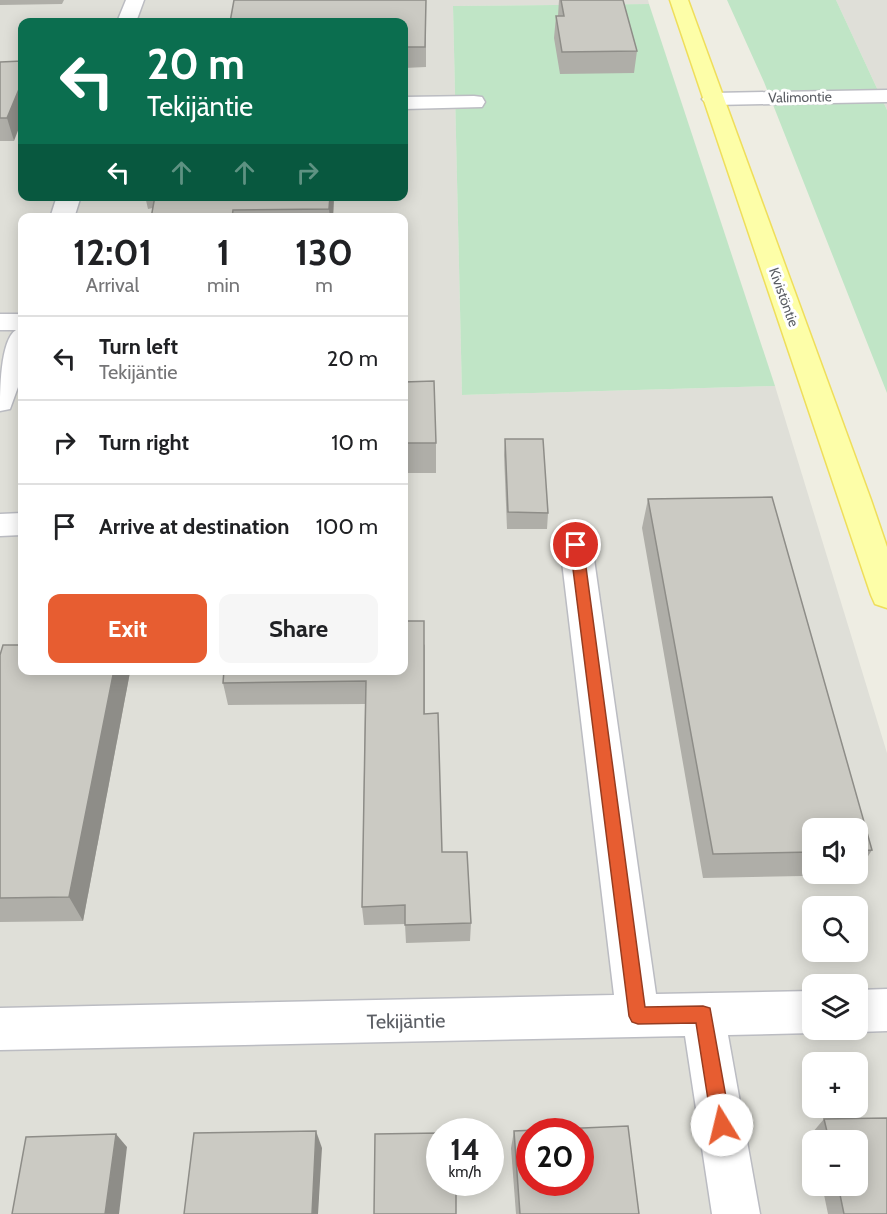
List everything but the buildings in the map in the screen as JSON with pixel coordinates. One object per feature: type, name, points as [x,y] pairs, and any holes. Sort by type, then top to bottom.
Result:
[{"type":"main road","name":"Kivistöntie","points":[[679,0],[887,595]]},
{"type":"street","points":[[128,18],[135,0]]},
{"type":"street","name":"Valimontie","points":[[713,99],[887,96]]},
{"type":"street","points":[[408,103],[474,102]]},
{"type":"street","points":[[0,322],[18,322]]},
{"type":"street","points":[[0,402],[18,349]]},
{"type":"street","points":[[0,525],[18,524]]},
{"type":"street","points":[[576,545],[638,1016]]},
{"type":"street","points":[[868,1011],[887,1010]]},
{"type":"street","name":"Tekijäntie","points":[[0,1029],[802,1012]]},
{"type":"street","points":[[703,1014],[736,1214]]},
{"type":"shaded area","points":[[0,0],[648,0],[649,4],[453,6],[462,395],[775,386],[887,753],[887,1214],[0,1214]]},
{"type":"shaded area","points":[[836,0],[887,0],[887,110]]},
{"type":"green space","points":[[727,0],[836,0],[887,110],[887,393],[764,82]]},
{"type":"green space","points":[[649,4],[775,386],[462,395],[453,6]]},
{"type":"route","points":[[576,545],[638,1016],[703,1014],[722,1125]]}]
